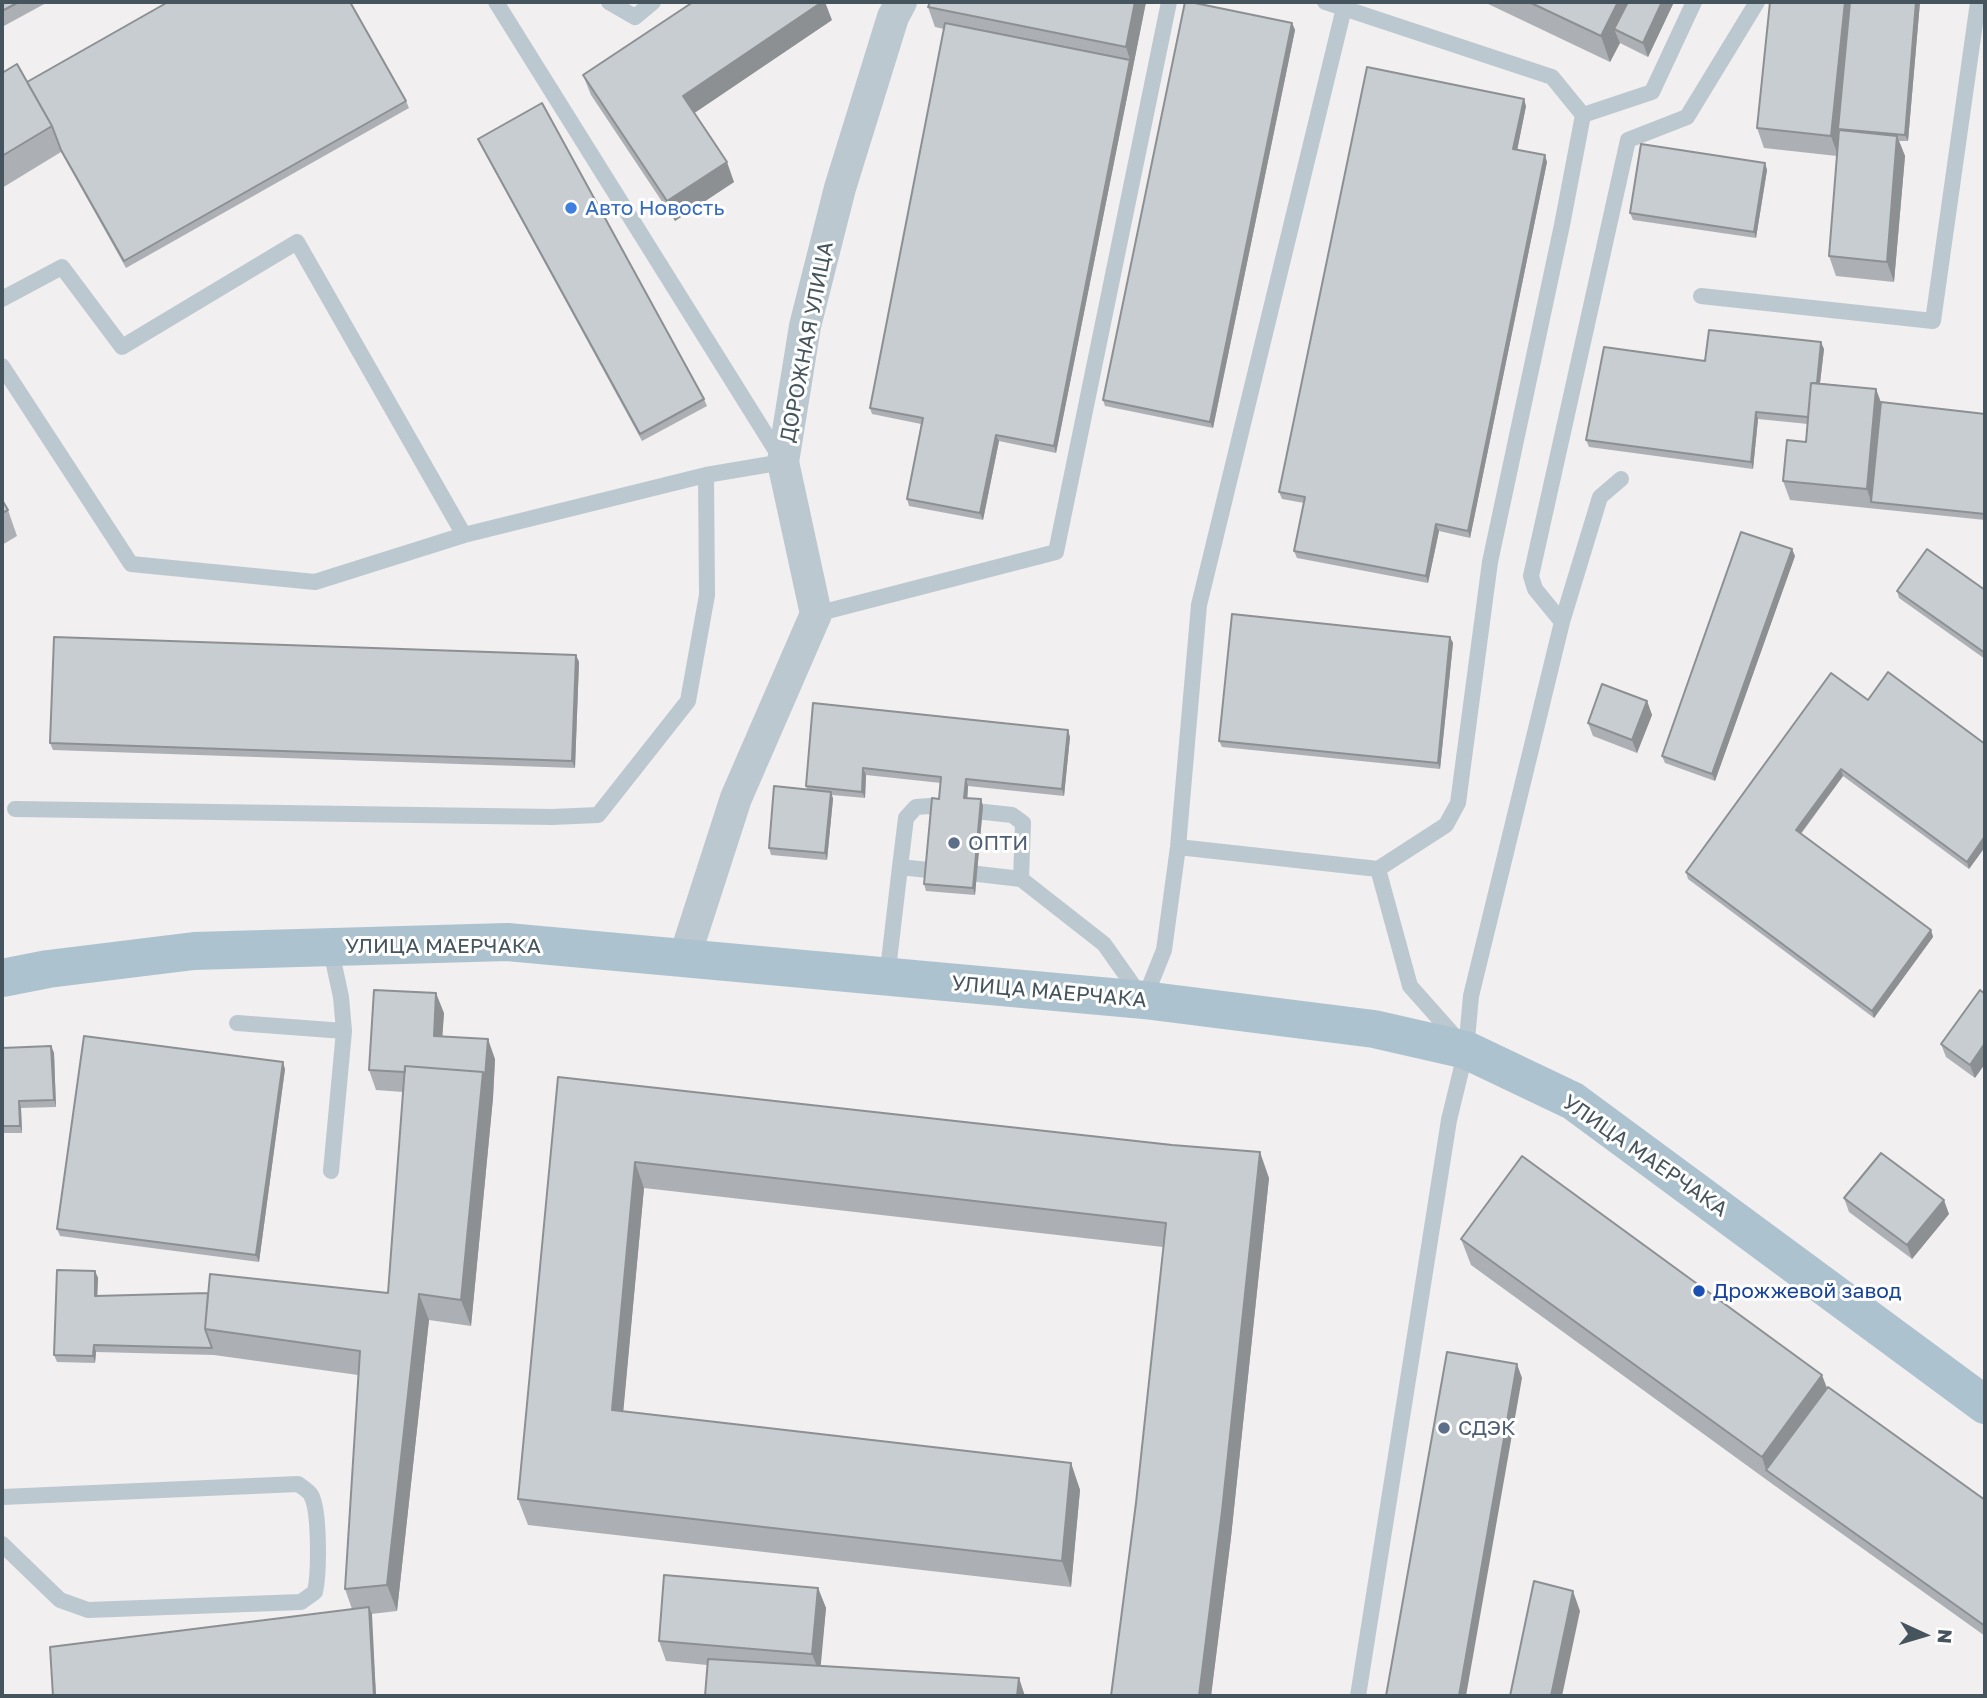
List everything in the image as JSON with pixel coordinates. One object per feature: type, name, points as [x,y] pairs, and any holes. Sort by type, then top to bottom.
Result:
[{"type":"main road","name":"УЛИЦА МАЕРЧАКА","points":[[2,978],[48,969],[194,951],[507,942],[1144,1000],[1374,1029],[1466,1050],[1573,1101],[1985,1405]]},
{"type":"street","name":"ДОРОЖНАЯ УЛИЦА","points":[[816,614],[783,462],[805,326],[840,188],[893,7]]},
{"type":"street","points":[[684,959],[736,798],[816,614]]},
{"type":"lane","points":[[2,366],[131,564],[315,582],[464,535],[706,475],[783,462],[496,2]]},
{"type":"lane","points":[[610,2],[635,17],[653,2]]},
{"type":"lane","points":[[816,614],[1056,552],[1169,2]]},
{"type":"lane","points":[[1325,2],[1552,77],[1583,115]]},
{"type":"lane","points":[[1583,115],[1651,92],[1694,2]]},
{"type":"lane","points":[[1562,622],[1535,589],[1531,576],[1628,140],[1687,117],[1757,2]]},
{"type":"lane","points":[[1701,296],[1933,321],[1978,2]]},
{"type":"lane","points":[[1144,1000],[1164,950],[1178,847],[1199,605],[1344,8]]},
{"type":"lane","points":[[1178,847],[1378,869],[1447,825],[1458,803],[1490,562],[1583,115]]},
{"type":"lane","points":[[2,299],[62,267],[122,347],[298,242],[464,535]]},
{"type":"lane","points":[[15,809],[552,817],[598,815],[688,701],[707,595],[706,475]]},
{"type":"lane","points":[[1358,1696],[1449,1120],[1466,1050],[1471,996],[1562,622],[1600,497],[1621,479]]},
{"type":"lane","points":[[887,978],[906,818],[916,807],[930,806],[1012,815],[1023,823],[1021,879]]},
{"type":"lane","points":[[900,867],[928,870]]},
{"type":"lane","points":[[1378,869],[1410,986],[1466,1050]]},
{"type":"lane","points":[[978,874],[1021,879],[1104,944],[1144,1000]]},
{"type":"lane","points":[[330,946],[341,997],[344,1031],[331,1171]]},
{"type":"lane","points":[[237,1023],[344,1031]]},
{"type":"lane","points":[[2,1497],[298,1485],[311,1493],[316,1508],[318,1577],[315,1592],[301,1601],[88,1610],[60,1600],[2,1544]]},
{"type":"building","points":[[2,2],[19,2],[2,11]]},
{"type":"building","points":[[168,2],[350,2],[406,101],[124,261],[61,150],[52,126],[27,82]]},
{"type":"building","points":[[693,2],[822,2],[683,96],[727,162],[667,201],[583,75]]},
{"type":"building","points":[[930,2],[1135,2],[1126,47],[928,7]]},
{"type":"building","points":[[1185,2],[1292,23],[1210,422],[1103,400]]},
{"type":"building","points":[[1529,2],[1618,2],[1601,36]]},
{"type":"building","points":[[1628,2],[1662,2],[1643,43],[1614,29]]},
{"type":"building","points":[[1770,2],[1845,2],[1831,136],[1757,128]]},
{"type":"building","points":[[1850,2],[1916,2],[1905,135],[1838,129]]},
{"type":"building","points":[[945,23],[1130,60],[1054,446],[996,435],[980,513],[907,499],[923,418],[870,408]]},
{"type":"building","points":[[17,64],[52,126],[2,156],[2,73]]},
{"type":"building","points":[[1367,67],[1524,99],[1513,149],[1545,155],[1468,531],[1436,524],[1426,576],[1294,551],[1305,497],[1279,492]]},
{"type":"building","points":[[542,103],[704,399],[640,434],[478,139]]},
{"type":"building","points":[[1839,130],[1897,136],[1887,262],[1829,256]]},
{"type":"building","points":[[1641,144],[1765,163],[1754,232],[1630,213]]},
{"type":"building","points":[[1709,330],[1821,342],[1817,383],[1811,383],[1808,417],[1756,412],[1751,462],[1586,440],[1604,347],[1705,361]]},
{"type":"building","points":[[1811,383],[1876,389],[1867,489],[1783,481],[1787,440],[1806,442]]},
{"type":"building","points":[[1881,402],[1985,414],[1985,514],[1871,502]]},
{"type":"building","points":[[2,500],[8,510],[2,513]]},
{"type":"building","points":[[1741,532],[1792,549],[1712,774],[1662,756]]},
{"type":"building","points":[[1927,549],[1985,590],[1985,653],[1897,591]]},
{"type":"building","points":[[1232,614],[1450,637],[1438,763],[1219,741]]},
{"type":"building","points":[[54,637],[576,655],[572,761],[50,743]]},
{"type":"building","points":[[1888,672],[1985,744],[1985,836],[1967,862],[1841,769],[1796,830],[1931,930],[1872,1011],[1686,872],[1831,673],[1868,700]]},
{"type":"building","points":[[1602,684],[1647,701],[1632,740],[1588,723]]},
{"type":"building","points":[[813,703],[1068,730],[1062,789],[966,779],[964,798],[981,799],[973,888],[924,884],[932,798],[939,799],[941,777],[863,768],[862,792],[806,786]]},
{"type":"building","points":[[774,786],[831,792],[825,853],[769,848]]},
{"type":"building","points":[[374,990],[436,993],[434,1036],[488,1039],[485,1077],[483,1072],[405,1066],[405,1072],[369,1070]]},
{"type":"building","points":[[1980,990],[1985,994],[1985,1043],[1970,1065],[1941,1044]]},
{"type":"building","points":[[84,1036],[283,1062],[256,1255],[57,1229]]},
{"type":"building","points":[[51,1046],[54,1100],[19,1101],[20,1126],[2,1126],[2,1048]]},
{"type":"building","points":[[405,1066],[483,1072],[461,1300],[419,1294],[387,1585],[345,1589],[360,1351],[205,1329],[210,1274],[388,1293]]},
{"type":"building","points":[[558,1077],[1172,1145],[1260,1152],[1222,1511],[1199,1696],[1111,1696],[1136,1503],[1166,1223],[635,1162],[612,1410],[1071,1463],[1062,1561],[518,1499]]},
{"type":"building","points":[[1881,1153],[1944,1200],[1907,1245],[1844,1198]]},
{"type":"building","points":[[1522,1156],[1822,1375],[1762,1457],[1461,1239]]},
{"type":"building","points":[[57,1270],[95,1271],[95,1296],[208,1293],[205,1329],[212,1348],[94,1345],[93,1356],[54,1355]]},
{"type":"building","points":[[1447,1352],[1517,1364],[1459,1696],[1386,1696]]},
{"type":"building","points":[[1828,1387],[1985,1500],[1985,1626],[1766,1470]]},
{"type":"building","points":[[664,1575],[818,1588],[812,1654],[659,1641]]},
{"type":"building","points":[[1534,1581],[1573,1591],[1551,1696],[1510,1696]]},
{"type":"building","points":[[369,1607],[374,1696],[53,1696],[50,1647]]},
{"type":"building","points":[[708,1659],[1019,1678],[1017,1696],[705,1696]]},
{"type":"place","name":"Авто Новость","points":[[571,208]]},
{"type":"place","name":"ОПТИ","points":[[954,843]]},
{"type":"place","name":"Дрожжевой завод","points":[[1699,1291]]},
{"type":"place","name":"СДЭК","points":[[1444,1428]]}]
